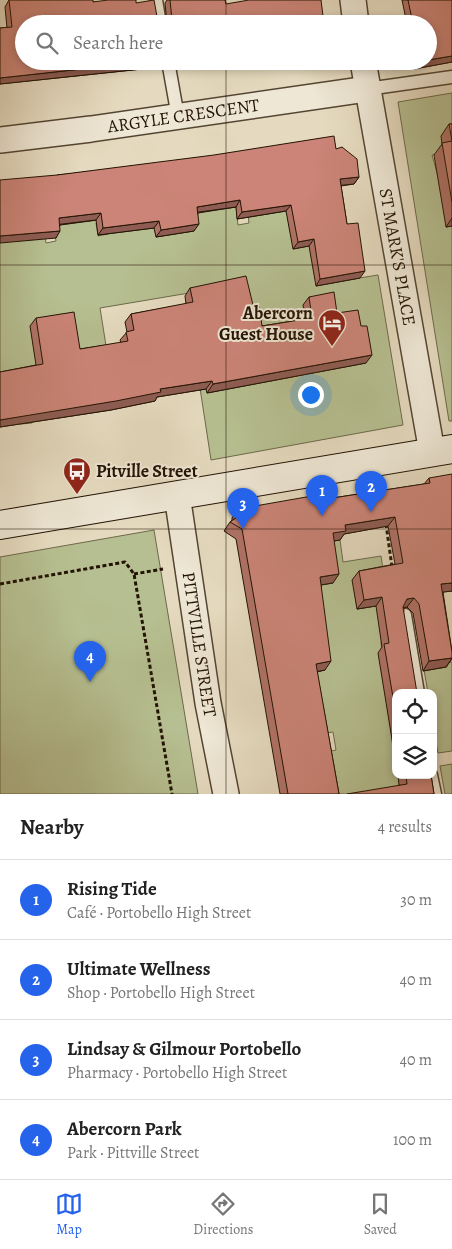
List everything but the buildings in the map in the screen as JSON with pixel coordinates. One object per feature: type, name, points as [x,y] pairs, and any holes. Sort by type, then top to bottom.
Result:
[{"type":"main road","points":[[0,525],[442,450]]},
{"type":"street","points":[[352,0],[354,15]]},
{"type":"street","name":"ST MARK'S PLACE","points":[[364,70],[442,450]]},
{"type":"street","name":"ARGYLE CRESCENT","points":[[0,140],[178,117],[367,89]]},
{"type":"street","name":"PITTVILLE STREET","points":[[177,495],[208,704],[226,794]]},
{"type":"lane","points":[[156,0],[158,15]]},
{"type":"lane","points":[[170,70],[178,117]]},
{"type":"lane","points":[[367,89],[452,77]]},
{"type":"lane","points":[[405,615],[417,689]]},
{"type":"lane","points":[[432,779],[434,794]]},
{"type":"path","points":[[384,517],[393,572]]},
{"type":"path","points":[[0,584],[124,562],[134,574],[172,794]]},
{"type":"green space","points":[[452,93],[452,134],[443,153],[432,155],[452,226],[452,421],[449,421],[398,102]]},
{"type":"green space","points":[[240,157],[289,202],[309,246],[341,281],[378,275],[403,425],[211,460],[198,375],[195,292],[100,308],[107,352],[24,375],[32,423],[21,424],[0,385],[0,226],[42,209],[46,243],[56,241],[52,226],[99,220],[96,223],[98,236],[108,234],[106,221],[236,207],[238,225],[249,223]],"holes":[[[307,326],[296,375],[258,383],[251,336]]]},
{"type":"green space","points":[[154,530],[198,794],[0,794],[0,557]]},
{"type":"green space","points":[[340,540],[343,562],[381,556],[385,583],[354,588],[357,609],[387,604],[381,643],[392,740],[392,779],[399,779],[401,794],[331,794],[323,753],[336,750],[333,732],[320,734],[310,673],[325,670],[309,622],[326,542]]},
{"type":"green space","points":[[452,662],[452,751],[438,753],[437,689],[427,689],[424,670],[447,667],[447,663]]},
{"type":"green space","points":[[452,764],[452,794],[445,794],[440,766]]},
{"type":"place","name":"Abercorn Guest House","points":[[332,347]]},
{"type":"place","name":"Pitville Street","points":[[77,495]]},
{"type":"place","name":"Ultimate Wellness","points":[[371,512]]},
{"type":"place","name":"Rising Tide","points":[[322,516]]},
{"type":"place","name":"Lindsay & Gilmour Portobello","points":[[243,529]]},
{"type":"place","name":"Abercorn Park","points":[[90,682]]}]
